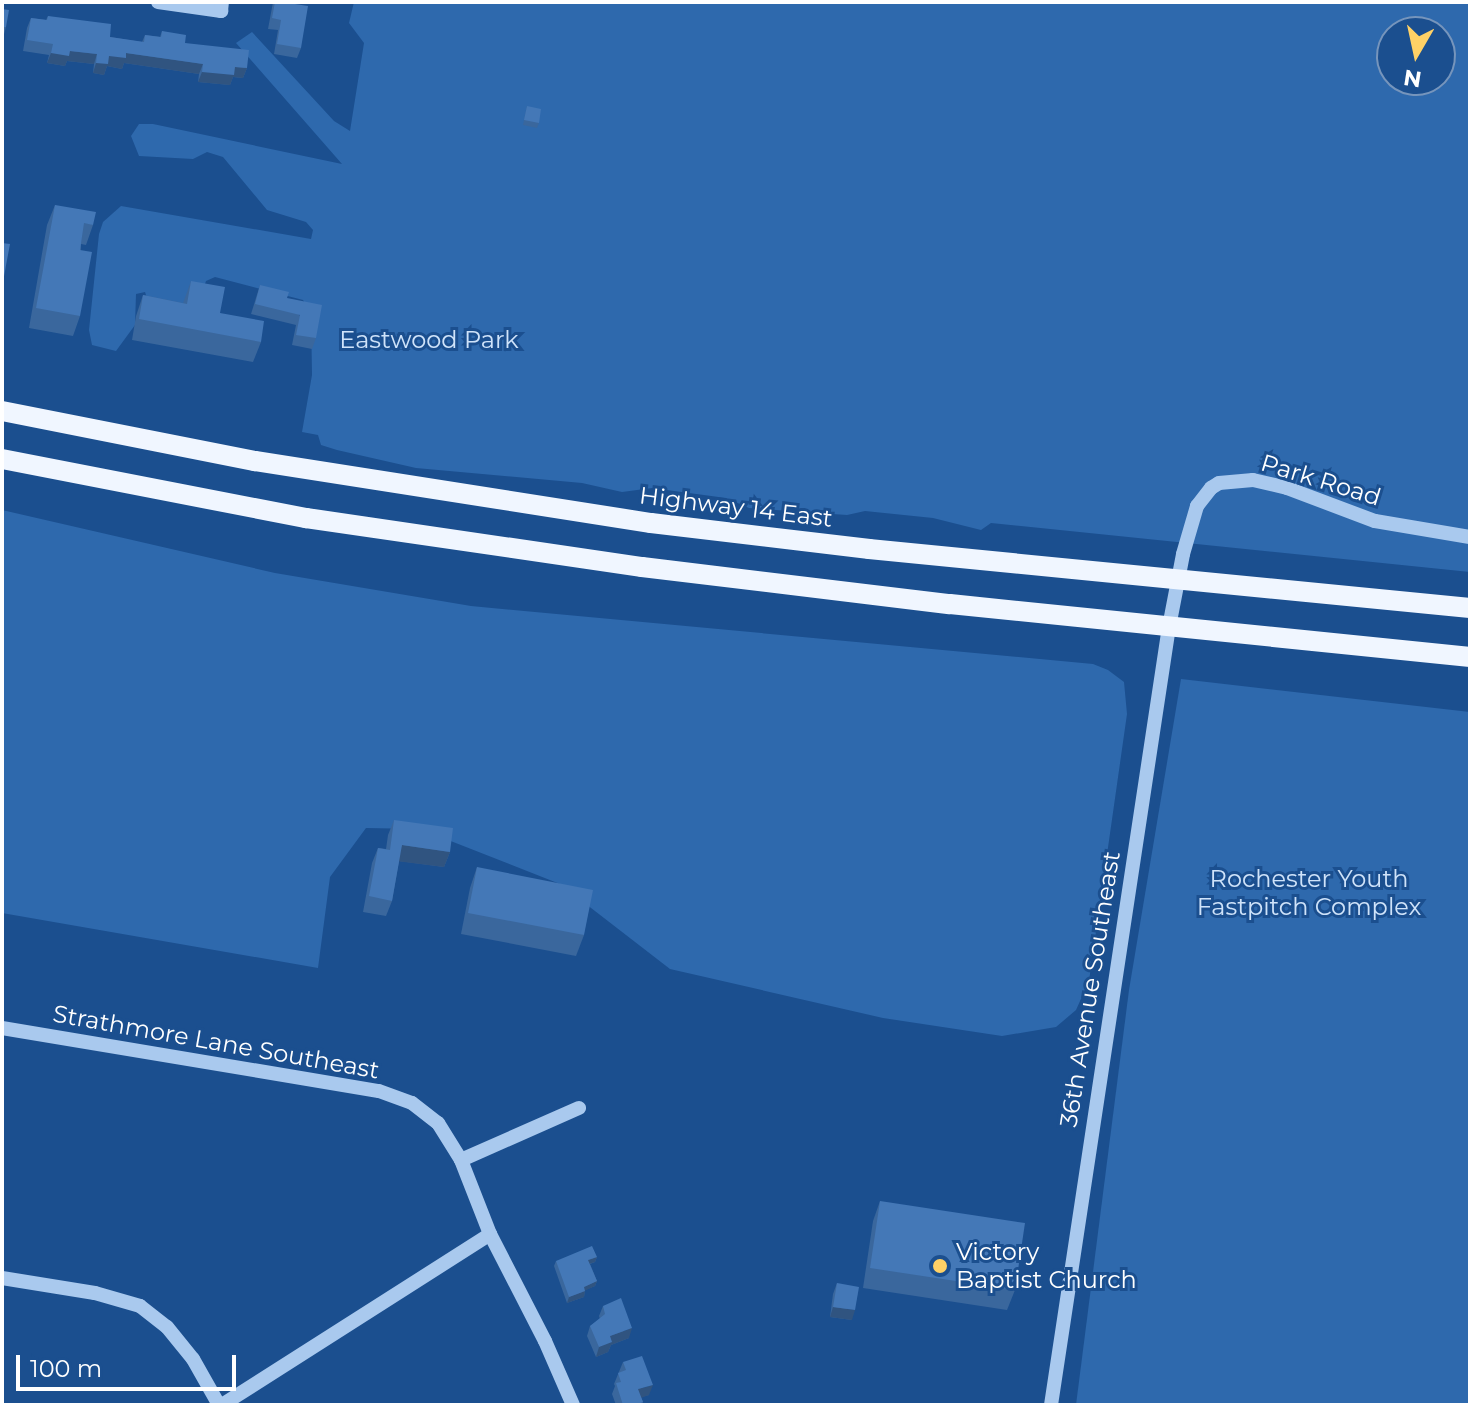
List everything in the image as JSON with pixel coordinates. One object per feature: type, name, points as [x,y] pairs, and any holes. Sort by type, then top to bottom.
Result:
[{"type":"main road","name":"Highway 14 East","points":[[2,411],[255,461],[507,502],[841,546],[1470,608]]},
{"type":"main road","points":[[2,459],[306,518],[836,592],[1470,657]]},
{"type":"street","points":[[158,2],[221,11],[222,2]]},
{"type":"street","name":"Park Road","points":[[1177,581],[1197,506],[1211,488],[1237,479],[1287,488],[1375,521],[1470,537]]},
{"type":"street","name":"36th Avenue Southeast","points":[[1051,1405],[1177,581]]},
{"type":"street","name":"Strathmore Lane Southeast","points":[[2,1028],[379,1091],[412,1103],[438,1123],[461,1160],[490,1234],[545,1341],[573,1405]]},
{"type":"street","points":[[461,1160],[579,1108]]},
{"type":"street","points":[[2,1278],[95,1293],[140,1306],[167,1327],[193,1359],[220,1405],[490,1234]]},
{"type":"green space","name":"Eastwood Park","points":[[354,2],[1470,2],[1470,572],[991,523],[981,530],[933,518],[865,511],[847,515],[749,508],[726,498],[652,488],[622,492],[582,483],[416,468],[337,450],[321,445],[318,435],[302,432],[312,375],[311,314],[303,300],[215,277],[206,281],[197,308],[150,307],[145,292],[136,294],[135,325],[116,351],[92,345],[89,330],[99,234],[103,222],[121,206],[311,239],[313,230],[306,222],[267,210],[223,157],[207,152],[193,159],[139,156],[131,136],[139,124],[153,124],[342,164],[236,43],[252,32],[334,121],[350,131],[364,43],[349,23]]},
{"type":"green space","points":[[2,510],[275,573],[471,606],[1093,664],[1108,670],[1124,682],[1127,714],[1089,981],[1076,1010],[1056,1027],[1002,1036],[883,1018],[670,969],[560,884],[420,829],[366,828],[330,877],[318,968],[2,913]]},
{"type":"green space","name":"Rochester Youth Fastpitch Complex","points":[[1181,679],[1470,712],[1470,1405],[1076,1405],[1129,990]]},
{"type":"building","points":[[275,2],[295,2],[308,6],[301,48],[277,44],[281,20],[272,18]]},
{"type":"building","points":[[2,9],[9,10],[6,27],[2,27]]},
{"type":"building","points":[[48,16],[111,24],[110,37],[144,42],[145,35],[161,37],[162,31],[186,35],[185,43],[249,50],[247,68],[235,67],[234,75],[202,72],[203,64],[126,53],[126,58],[109,56],[108,64],[96,63],[97,54],[70,51],[69,56],[51,53],[53,44],[27,40],[31,18],[47,20]]},
{"type":"building","points":[[527,106],[541,109],[539,123],[524,120]]},
{"type":"building","points":[[55,205],[96,212],[93,225],[84,223],[80,250],[92,252],[80,316],[36,308]]},
{"type":"building","points":[[2,243],[10,244],[2,287]]},
{"type":"building","points":[[191,281],[225,287],[220,313],[264,321],[261,342],[139,319],[143,295],[187,304]]},
{"type":"building","points":[[260,285],[289,292],[287,298],[322,305],[316,338],[296,335],[300,315],[255,304]]},
{"type":"building","points":[[394,820],[453,828],[450,852],[402,845],[392,901],[369,896],[378,848],[390,850]]},
{"type":"building","points":[[477,867],[593,890],[584,935],[468,913]]},
{"type":"building","name":"Victory Baptist Church","points":[[880,1201],[1025,1223],[1015,1290],[870,1268]]},
{"type":"building","points":[[592,1246],[597,1257],[588,1260],[597,1281],[584,1287],[585,1291],[569,1297],[556,1261]]},
{"type":"building","points":[[837,1283],[859,1287],[855,1310],[833,1307]]},
{"type":"building","points":[[621,1298],[632,1328],[610,1336],[612,1342],[599,1347],[590,1326],[605,1314],[603,1306]]},
{"type":"building","points":[[642,1356],[653,1385],[638,1389],[643,1402],[623,1405],[616,1383],[621,1382],[618,1373],[626,1370],[623,1362]]},
{"type":"place","name":"Victory Baptist Church","points":[[940,1266]]}]
